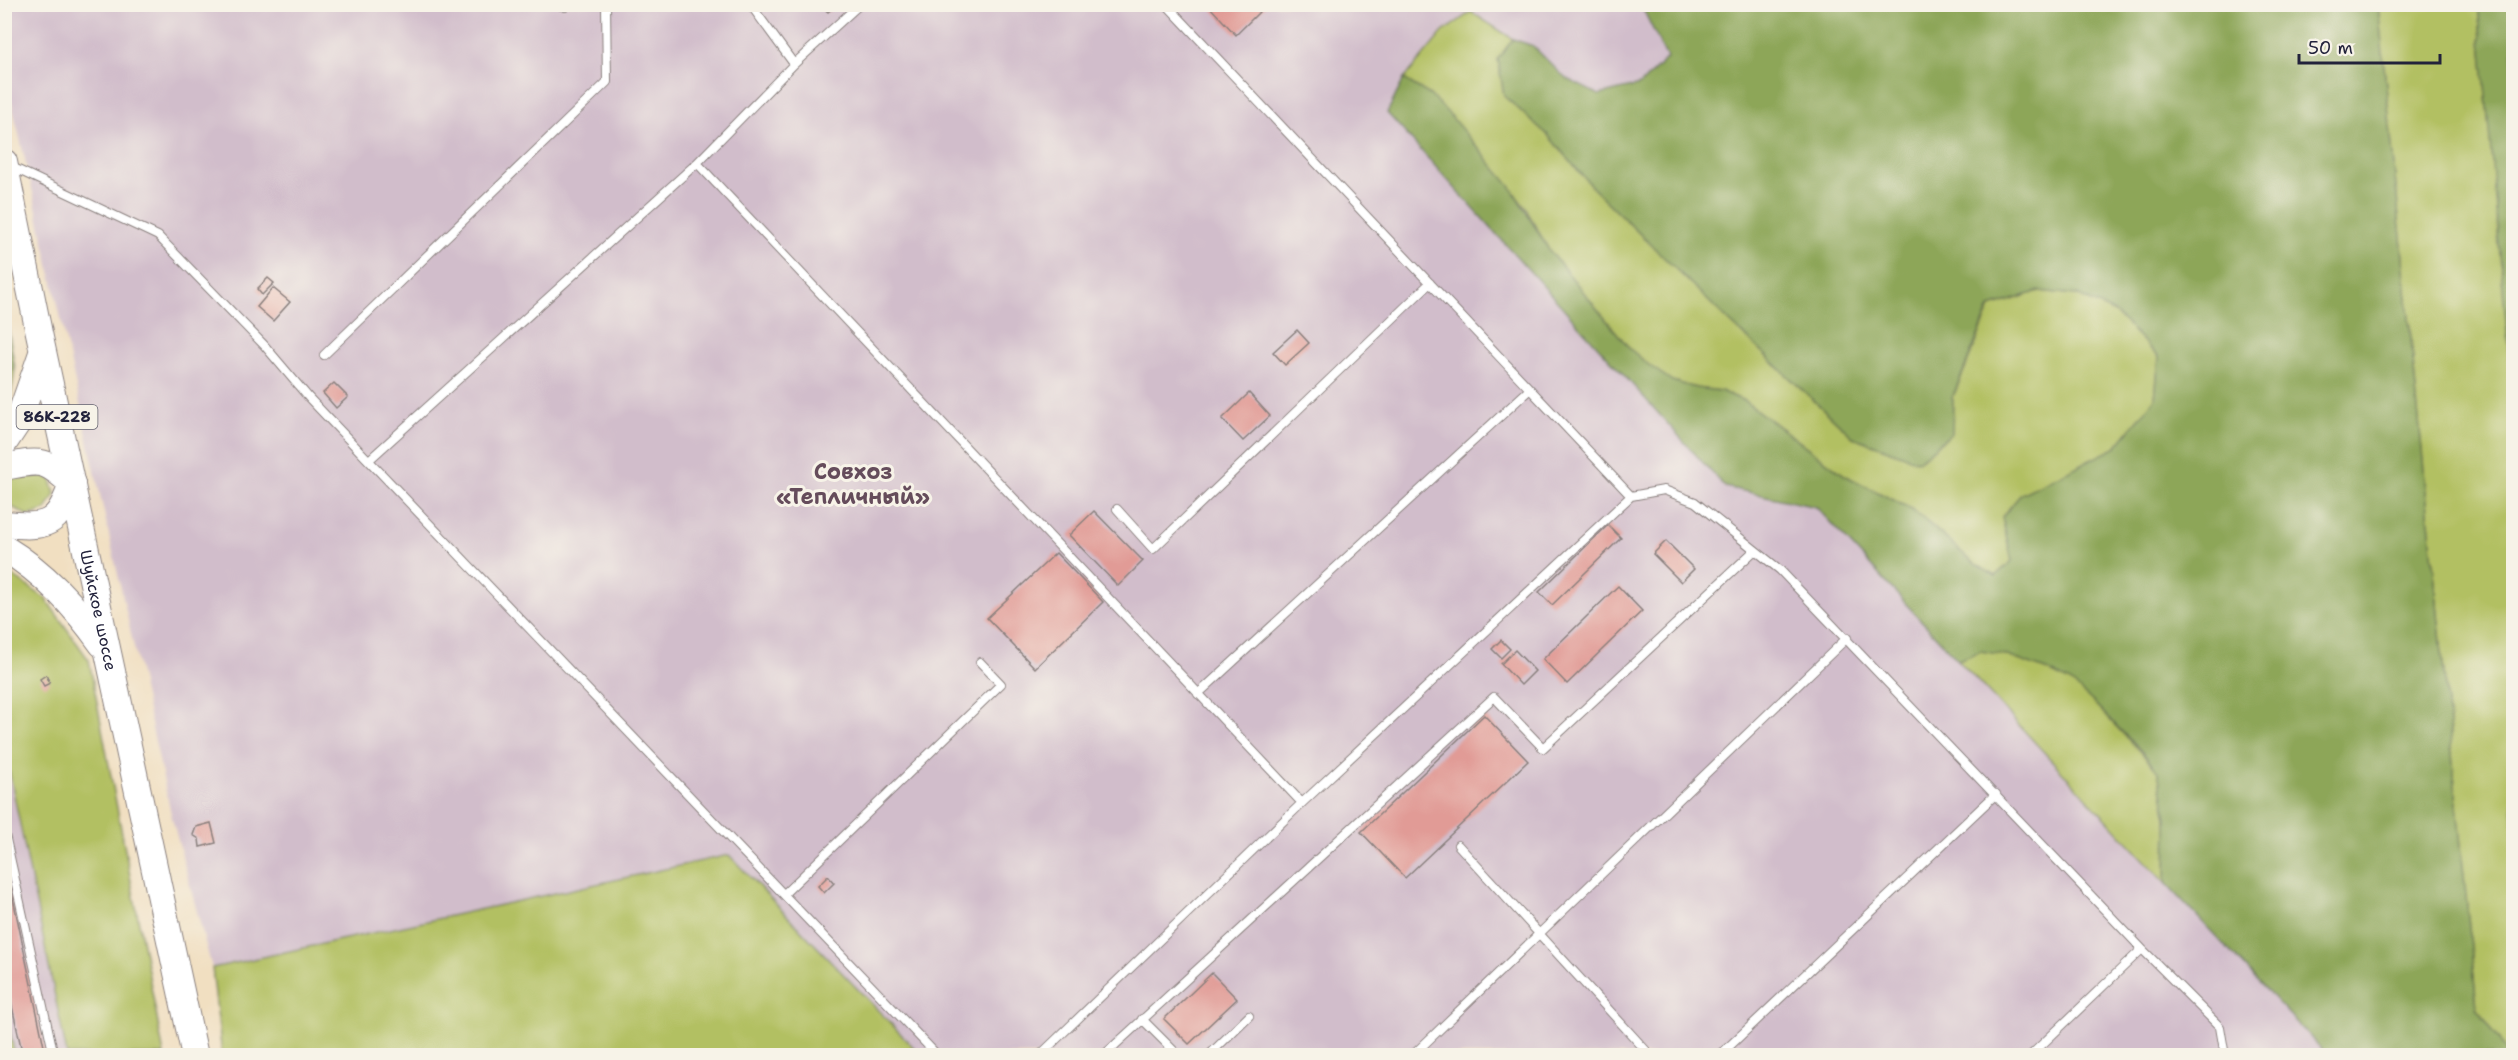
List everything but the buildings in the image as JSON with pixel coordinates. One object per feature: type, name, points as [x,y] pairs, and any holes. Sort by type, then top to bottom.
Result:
[{"type":"main road","name":"Шуйское шоссе","points":[[5,163],[195,1056]]},
{"type":"main road","points":[[4,443],[18,422],[43,350]]},
{"type":"main road","points":[[4,467],[38,460],[56,469],[72,484],[64,507],[50,522],[32,526],[4,524]]},
{"type":"main road","points":[[4,548],[28,565],[77,609],[109,653]]},
{"type":"lane","points":[[556,4],[565,7],[568,4]]},
{"type":"lane","points":[[324,355],[607,82],[606,4]]},
{"type":"lane","points":[[750,4],[794,64]]},
{"type":"lane","points":[[369,460],[697,163],[794,64],[860,4]]},
{"type":"lane","points":[[1166,4],[1631,496]]},
{"type":"lane","points":[[5,163],[158,236],[264,345],[309,398],[938,1056]]},
{"type":"lane","points":[[697,163],[1302,803]]},
{"type":"lane","points":[[1117,509],[1153,549],[1430,283]]},
{"type":"lane","points":[[1198,694],[1530,389]]},
{"type":"lane","points":[[1038,1056],[1049,1052],[1302,803],[1631,496],[1664,490],[1695,502],[1780,570],[2142,949],[2220,1027],[2225,1056]]},
{"type":"lane","points":[[1103,1056],[1494,697],[1544,748],[1755,550]]},
{"type":"lane","points":[[1412,1056],[1847,638]]},
{"type":"lane","points":[[784,894],[1001,684],[980,662]]},
{"type":"lane","points":[[1719,1056],[1996,794]]},
{"type":"lane","points":[[4,830],[54,1056]]},
{"type":"lane","points":[[1458,845],[1651,1056]]},
{"type":"lane","points":[[2030,1056],[2142,949]]},
{"type":"lane","points":[[1209,1056],[1249,1016]]},
{"type":"lane","points":[[1142,1020],[1179,1056]]},
{"type":"shaded area","points":[[4,5],[1641,5],[1667,58],[1640,85],[1599,95],[1565,78],[1533,46],[1513,39],[1471,13],[1443,32],[1404,79],[1387,113],[1725,487],[1816,507],[2327,1055],[921,1055],[729,855],[212,968],[172,818],[5,76]]},
{"type":"shaded area","points":[[4,751],[67,1055],[15,1055],[5,1009]]},
{"type":"green space","points":[[1641,5],[2378,5],[2477,1008],[2509,1055],[2327,1055],[2166,883],[2167,818],[2158,772],[2143,753],[2092,701],[2072,683],[2051,672],[2005,655],[1981,651],[1958,660],[1816,507],[1725,487],[1387,113],[1404,79],[1430,95],[1511,187],[1549,250],[1630,349],[1650,366],[1672,381],[1696,388],[1721,391],[1744,401],[1846,476],[1913,510],[1974,563],[1995,576],[2012,561],[2002,517],[2021,494],[2115,448],[2155,399],[2159,357],[2115,313],[2077,295],[2039,291],[1990,307],[1953,396],[1952,433],[1918,461],[1853,437],[1730,322],[1594,189],[1548,135],[1504,96],[1498,59],[1513,39],[1533,46],[1565,78],[1599,95],[1640,85],[1667,58]]},
{"type":"green space","points":[[2378,5],[2478,5],[2514,403],[2513,1055],[2509,1055],[2477,1008]]},
{"type":"green space","points":[[2478,5],[2513,5],[2513,403]]},
{"type":"green space","points":[[1471,12],[1513,39],[1498,59],[1504,96],[1548,135],[1594,189],[1730,322],[1853,437],[1919,461],[1952,433],[1953,397],[1991,307],[2039,291],[2077,295],[2115,313],[2159,357],[2155,399],[2115,448],[2021,494],[2002,517],[2012,561],[1994,577],[1974,563],[1913,510],[1846,476],[1744,401],[1721,391],[1696,388],[1672,381],[1630,349],[1549,250],[1525,207],[1480,150],[1430,95],[1404,79],[1443,32]]},
{"type":"green space","points":[[5,310],[15,369],[4,372]]},
{"type":"green space","points":[[15,369],[9,409],[5,417],[5,372]]},
{"type":"green space","points":[[15,472],[50,476],[55,494],[46,510],[28,516],[12,507],[7,489]]},
{"type":"green space","points":[[4,570],[45,598],[89,660],[164,1055],[67,1055],[5,751]]},
{"type":"green space","points":[[1981,651],[2005,655],[2051,672],[2072,683],[2158,771],[2167,818],[2166,883],[1958,660]]},
{"type":"green space","points":[[729,855],[921,1055],[222,1055],[212,968]]},
{"type":"green space","points":[[5,1009],[15,1055],[5,1055]]},
{"type":"district","name":"Совхоз «Тепличный»","points":[[853,484]]}]
